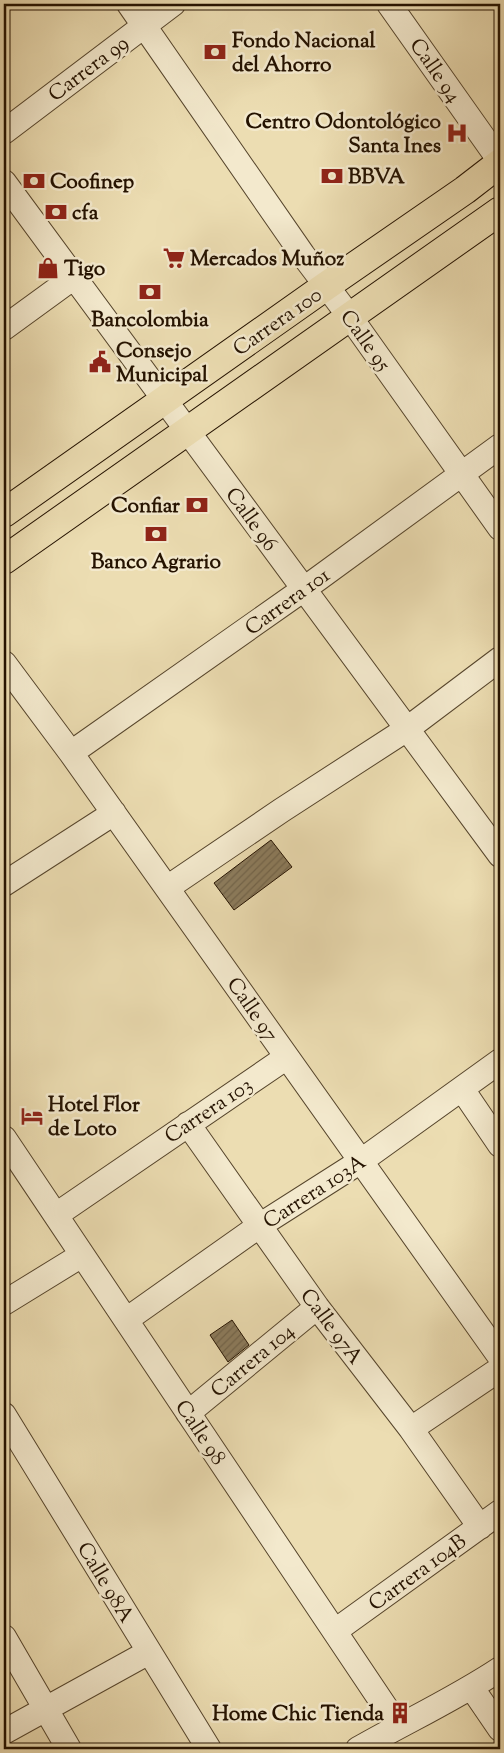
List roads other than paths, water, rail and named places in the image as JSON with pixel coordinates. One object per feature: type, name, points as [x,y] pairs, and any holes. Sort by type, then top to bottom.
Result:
[{"type":"main road","name":"Carrera 100","points":[[4,513],[457,195],[500,162]]},
{"type":"main road","name":"Carrera 100","points":[[4,560],[500,211]]},
{"type":"street","name":"Calle 95","points":[[129,4],[326,286],[500,528]]},
{"type":"street","name":"Carrera 99","points":[[4,132],[174,4]]},
{"type":"street","name":"Calle 94","points":[[389,4],[500,162]]},
{"type":"street","name":"Calle 96","points":[[4,182],[500,854]]},
{"type":"street","points":[[4,328],[74,277]]},
{"type":"street","name":"Carrera 101","points":[[72,754],[304,589],[500,446]]},
{"type":"street","points":[[167,888],[282,810],[407,729],[500,659]]},
{"type":"street","name":"Calle 97","points":[[4,663],[72,754],[500,1357]]},
{"type":"street","points":[[4,884],[114,813]]},
{"type":"street","name":"Carrera 103","points":[[56,1215],[287,1057]]},
{"type":"street","name":"Carrera 103A","points":[[126,1320],[259,1226],[361,1161],[500,1061]]},
{"type":"street","points":[[462,1089],[500,1146]]},
{"type":"street","name":"Calle 97A","points":[[188,1124],[317,1307],[411,1429],[480,1527]]},
{"type":"street","name":"Calle 98","points":[[4,1138],[398,1726]]},
{"type":"street","points":[[4,1303],[82,1255]]},
{"type":"street","name":"Carrera 104","points":[[188,1413],[317,1307]]},
{"type":"street","points":[[411,1429],[500,1369]]},
{"type":"street","name":"Calle 98A","points":[[4,1415],[209,1749]]},
{"type":"street","name":"Carrera 104B","points":[[334,1631],[500,1512]]},
{"type":"street","points":[[4,1637],[69,1749]]},
{"type":"street","points":[[4,1732],[148,1652]]},
{"type":"street","points":[[358,1749],[472,1688],[500,1669]]},
{"type":"street","points":[[472,1688],[500,1729]]},
{"type":"place","name":"Fondo Nacional del Ahorro","points":[[215,52]]},
{"type":"place","name":"Centro Odontológico Santa Ines","points":[[457,133]]},
{"type":"place","name":"BBVA","points":[[332,176]]},
{"type":"place","name":"Coofinep","points":[[34,181]]},
{"type":"place","name":"cfa","points":[[56,212]]},
{"type":"place","name":"Mercados Muñoz","points":[[174,258]]},
{"type":"place","name":"Tigo","points":[[48,268]]},
{"type":"place","name":"Bancolombia","points":[[150,292]]},
{"type":"place","name":"Consejo Municipal","points":[[100,362]]},
{"type":"place","name":"Confiar","points":[[197,505]]},
{"type":"place","name":"Banco Agrario","points":[[156,534]]},
{"type":"place","name":"Hotel Flor de Loto","points":[[32,1116]]},
{"type":"place","name":"Home Chic Tienda","points":[[400,1713]]}]
